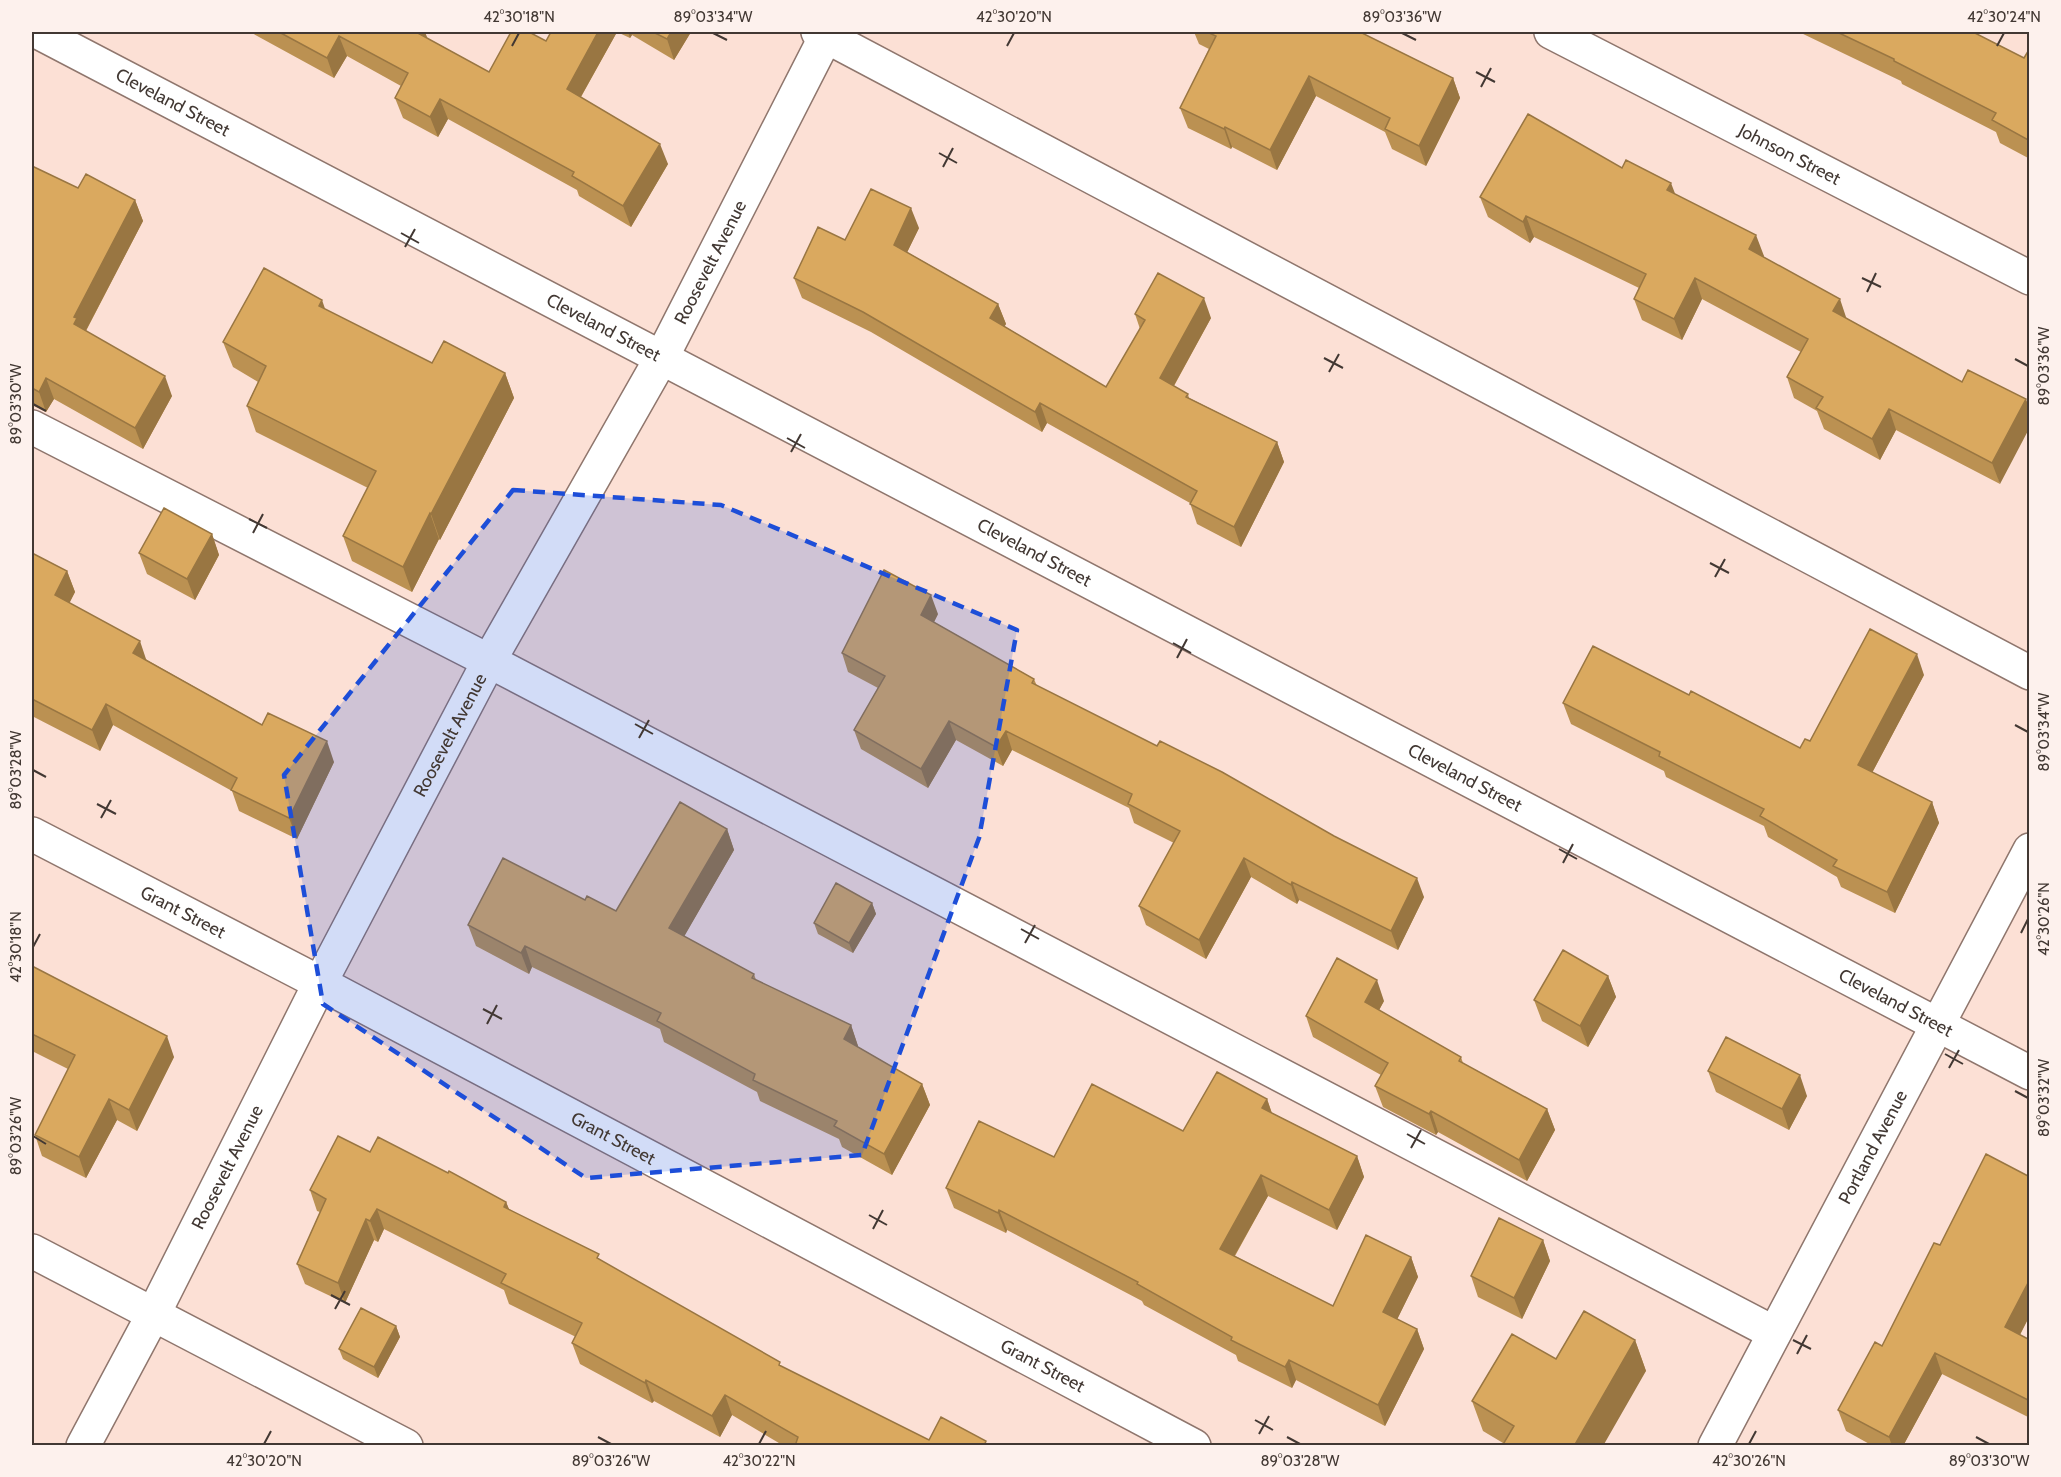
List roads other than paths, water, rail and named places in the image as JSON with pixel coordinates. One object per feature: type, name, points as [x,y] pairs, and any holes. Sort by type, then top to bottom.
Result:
[{"type":"street","name":"Cleveland Street","points":[[38,32],[2030,1072]]},
{"type":"street","name":"Johnson Street","points":[[1551,32],[2030,278]]},
{"type":"street","name":"Roosevelt Avenue","points":[[83,1446],[153,1315],[320,983],[489,661],[662,357],[824,33]]},
{"type":"street","points":[[824,33],[2030,673]]},
{"type":"street","points":[[32,427],[489,661],[1774,1333]]},
{"type":"street","name":"Grant Street","points":[[32,834],[320,983],[1194,1446]]},
{"type":"street","name":"Portland Avenue","points":[[1715,1446],[2030,850]]},
{"type":"street","points":[[32,1251],[406,1446]]}]
